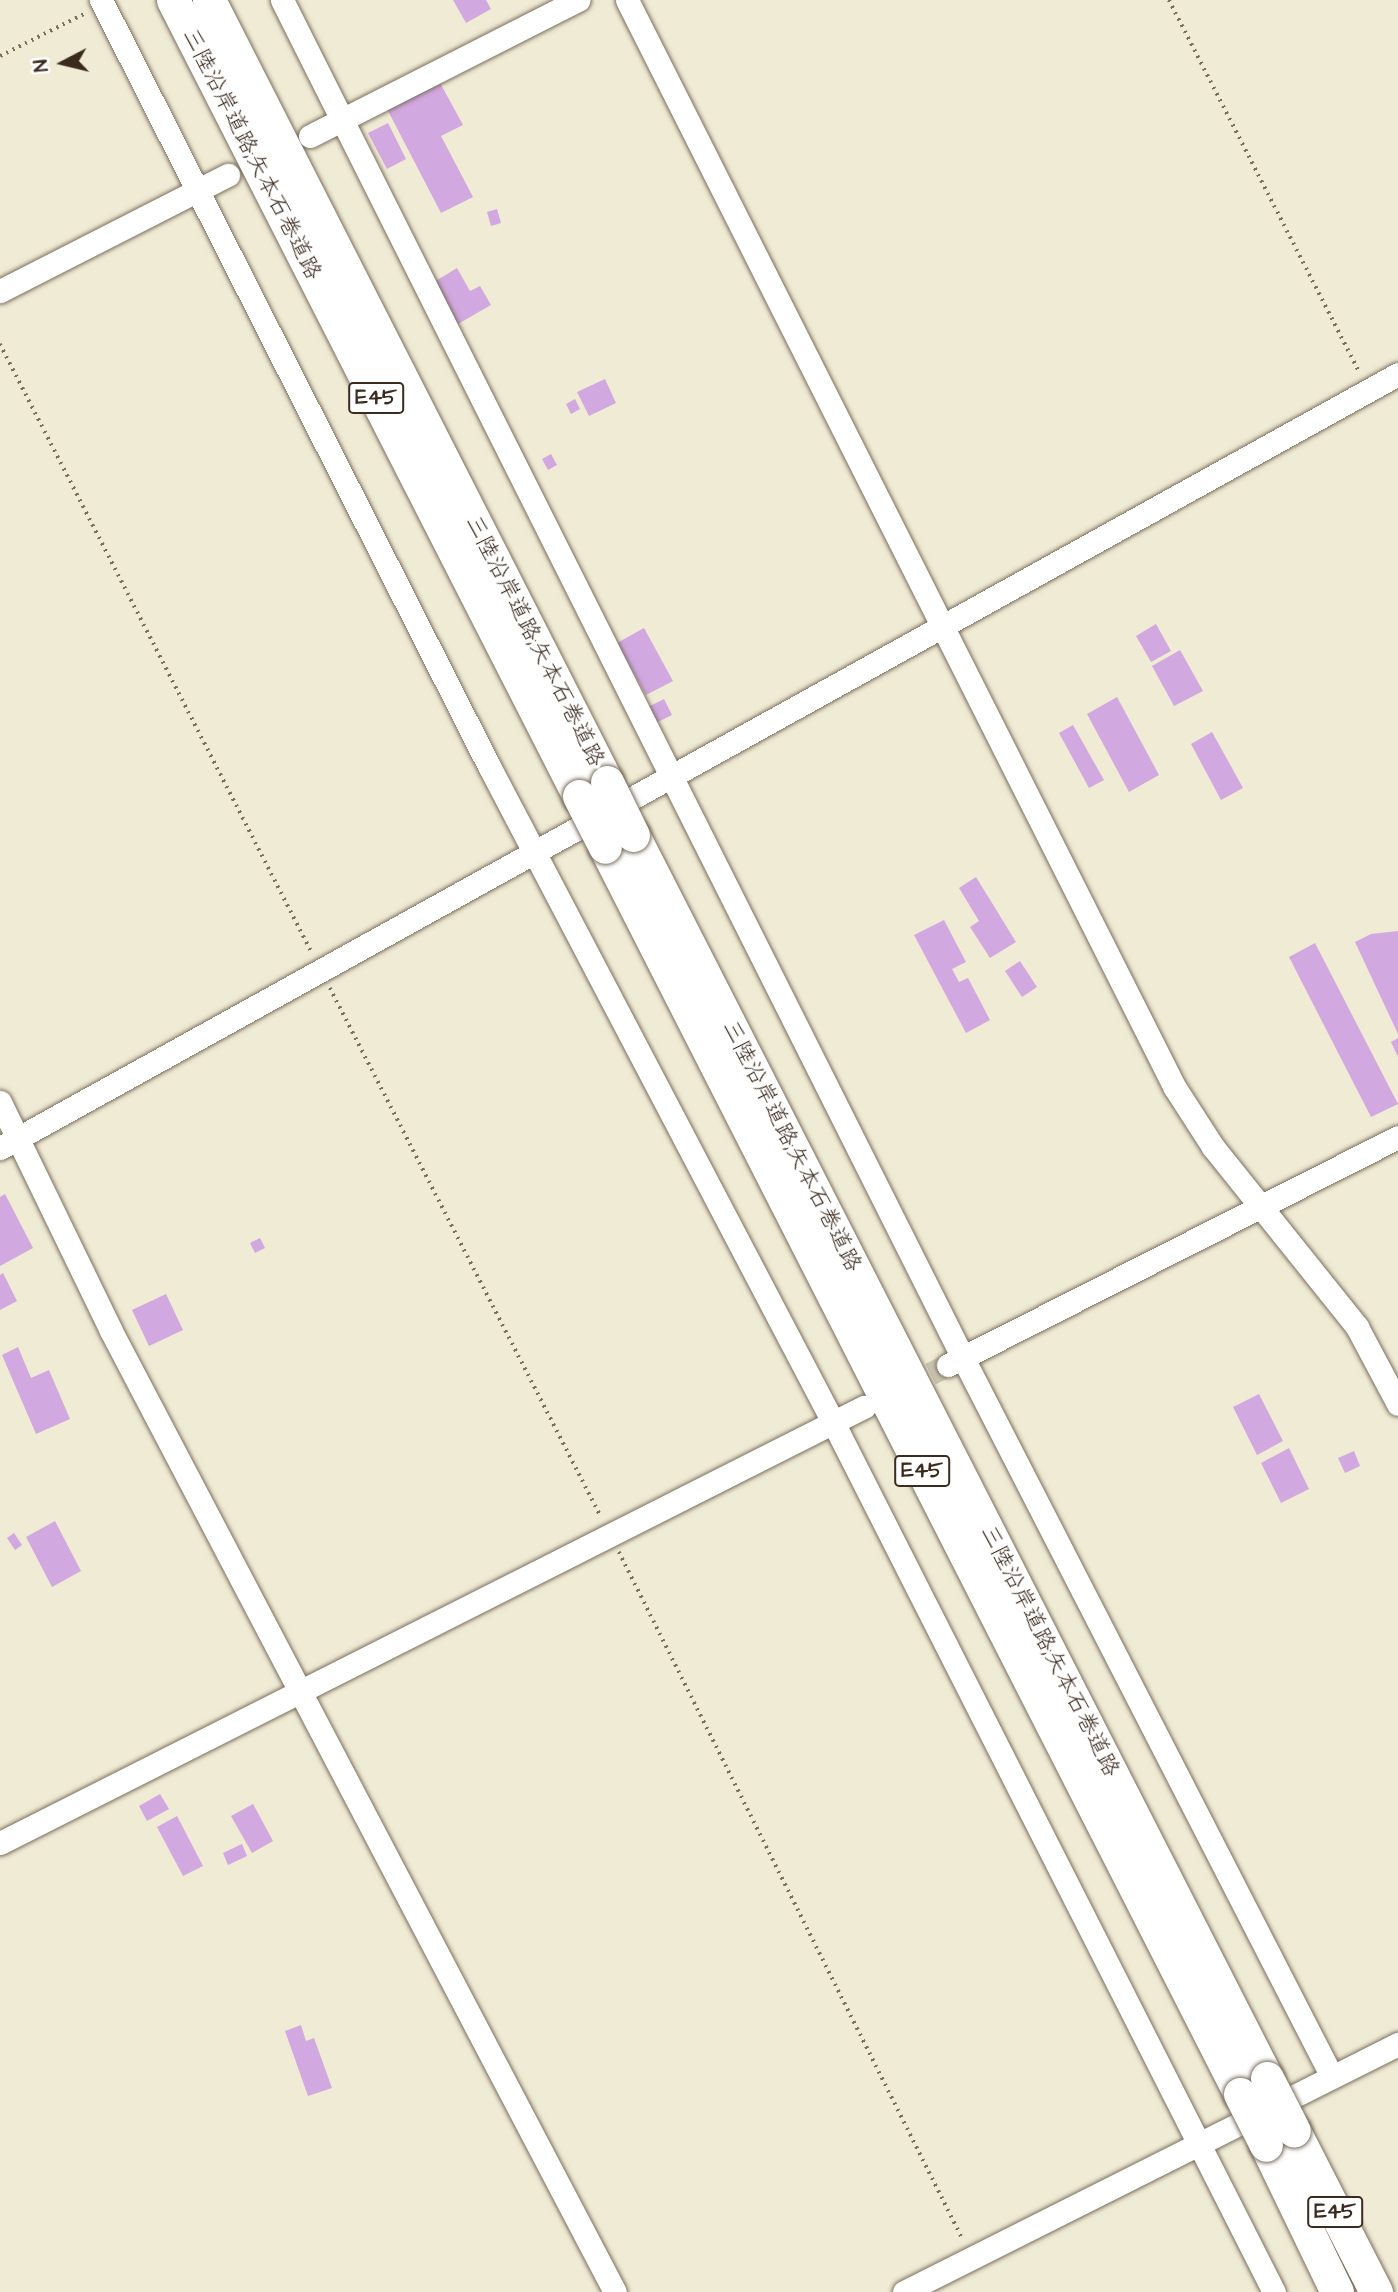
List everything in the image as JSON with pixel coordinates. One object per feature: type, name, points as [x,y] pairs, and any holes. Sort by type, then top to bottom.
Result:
[{"type":"highway","name":"三陸沿岸道路;矢本石巻道路","points":[[173,0],[593,789]]},
{"type":"highway","name":"三陸沿岸道路;矢本石巻道路","points":[[209,0],[619,841],[1280,2138],[1376,2292]]},
{"type":"highway","name":"三陸沿岸道路;矢本石巻道路","points":[[1280,2138],[1337,2292]]},
{"type":"street","points":[[282,0],[672,778],[955,1361],[1332,2077]]},
{"type":"street","points":[[310,136],[578,0]]},
{"type":"street","points":[[627,0],[1175,1088],[1213,1147],[1357,1327],[1398,1404]]},
{"type":"street","points":[[102,2],[536,854],[834,1423],[1274,2292]]},
{"type":"street","points":[[0,291],[228,174]]},
{"type":"street","points":[[9,1143],[536,854],[1398,374]]},
{"type":"street","points":[[0,1102],[9,1143],[302,1690],[615,2292]]},
{"type":"street","points":[[955,1361],[1398,1137]]},
{"type":"street","points":[[0,1843],[864,1407]]},
{"type":"street","points":[[904,2292],[1398,2044]]},
{"type":"path","points":[[1169,0],[1368,391]]},
{"type":"path","points":[[0,56],[102,2]]},
{"type":"path","points":[[0,344],[610,1535],[972,2257]]},
{"type":"building","points":[[453,0],[486,0],[491,9],[466,23]]},
{"type":"building","points":[[438,79],[463,125],[441,136],[473,197],[441,213],[386,107]]},
{"type":"building","points":[[388,123],[406,159],[387,169],[368,133]]},
{"type":"building","points":[[497,209],[501,223],[491,226],[487,212]]},
{"type":"building","points":[[457,268],[470,291],[480,286],[491,305],[458,324],[434,282]]},
{"type":"building","points":[[605,379],[616,403],[589,416],[577,392]]},
{"type":"building","points":[[575,399],[580,409],[571,414],[566,404]]},
{"type":"building","points":[[551,454],[557,465],[548,470],[542,459]]},
{"type":"building","points":[[1156,624],[1171,651],[1151,662],[1136,636]]},
{"type":"building","points":[[644,628],[673,681],[646,695],[617,643]]},
{"type":"building","points":[[1180,650],[1203,691],[1174,706],[1152,666]]},
{"type":"building","points":[[1117,697],[1159,775],[1129,792],[1087,714]]},
{"type":"building","points":[[664,699],[672,715],[656,723],[648,707]]},
{"type":"building","points":[[1073,725],[1104,780],[1089,788],[1059,733]]},
{"type":"building","points":[[1212,732],[1243,788],[1221,800],[1191,744]]},
{"type":"building","points":[[976,877],[1016,942],[990,958],[970,927],[979,921],[959,888]]},
{"type":"building","points":[[944,920],[966,962],[952,969],[959,982],[968,978],[990,1020],[966,1033],[914,935]]},
{"type":"building","points":[[1398,931],[1398,1034],[1355,942],[1371,934]]},
{"type":"building","points":[[1315,943],[1398,1104],[1371,1117],[1289,957]]},
{"type":"building","points":[[1020,961],[1037,987],[1022,997],[1005,971]]},
{"type":"building","points":[[1398,1038],[1398,1057],[1391,1042]]},
{"type":"building","points":[[5,1194],[33,1248],[0,1266],[0,1197]]},
{"type":"building","points":[[260,1238],[265,1248],[255,1253],[250,1243]]},
{"type":"building","points":[[3,1273],[17,1301],[0,1310],[0,1275]]},
{"type":"building","points":[[166,1294],[183,1330],[149,1346],[132,1310]]},
{"type":"building","points":[[18,1347],[31,1378],[49,1370],[70,1419],[36,1434],[2,1355]]},
{"type":"building","points":[[1259,1394],[1283,1441],[1257,1455],[1233,1407]]},
{"type":"building","points":[[1289,1448],[1309,1489],[1281,1503],[1261,1463]]},
{"type":"building","points":[[1354,1451],[1360,1466],[1345,1473],[1338,1458]]},
{"type":"building","points":[[55,1521],[81,1571],[52,1587],[26,1537]]},
{"type":"building","points":[[14,1533],[22,1545],[15,1550],[7,1538]]},
{"type":"building","points":[[160,1794],[169,1809],[147,1821],[139,1806]]},
{"type":"building","points":[[253,1804],[273,1841],[252,1853],[231,1816]]},
{"type":"building","points":[[177,1816],[203,1866],[183,1876],[157,1827]]},
{"type":"building","points":[[242,1844],[247,1856],[228,1865],[223,1853]]},
{"type":"building","points":[[301,2025],[306,2041],[314,2038],[332,2088],[308,2096],[285,2031]]},
{"type":"tunnel","points":[[900,1389],[948,1365]]}]
